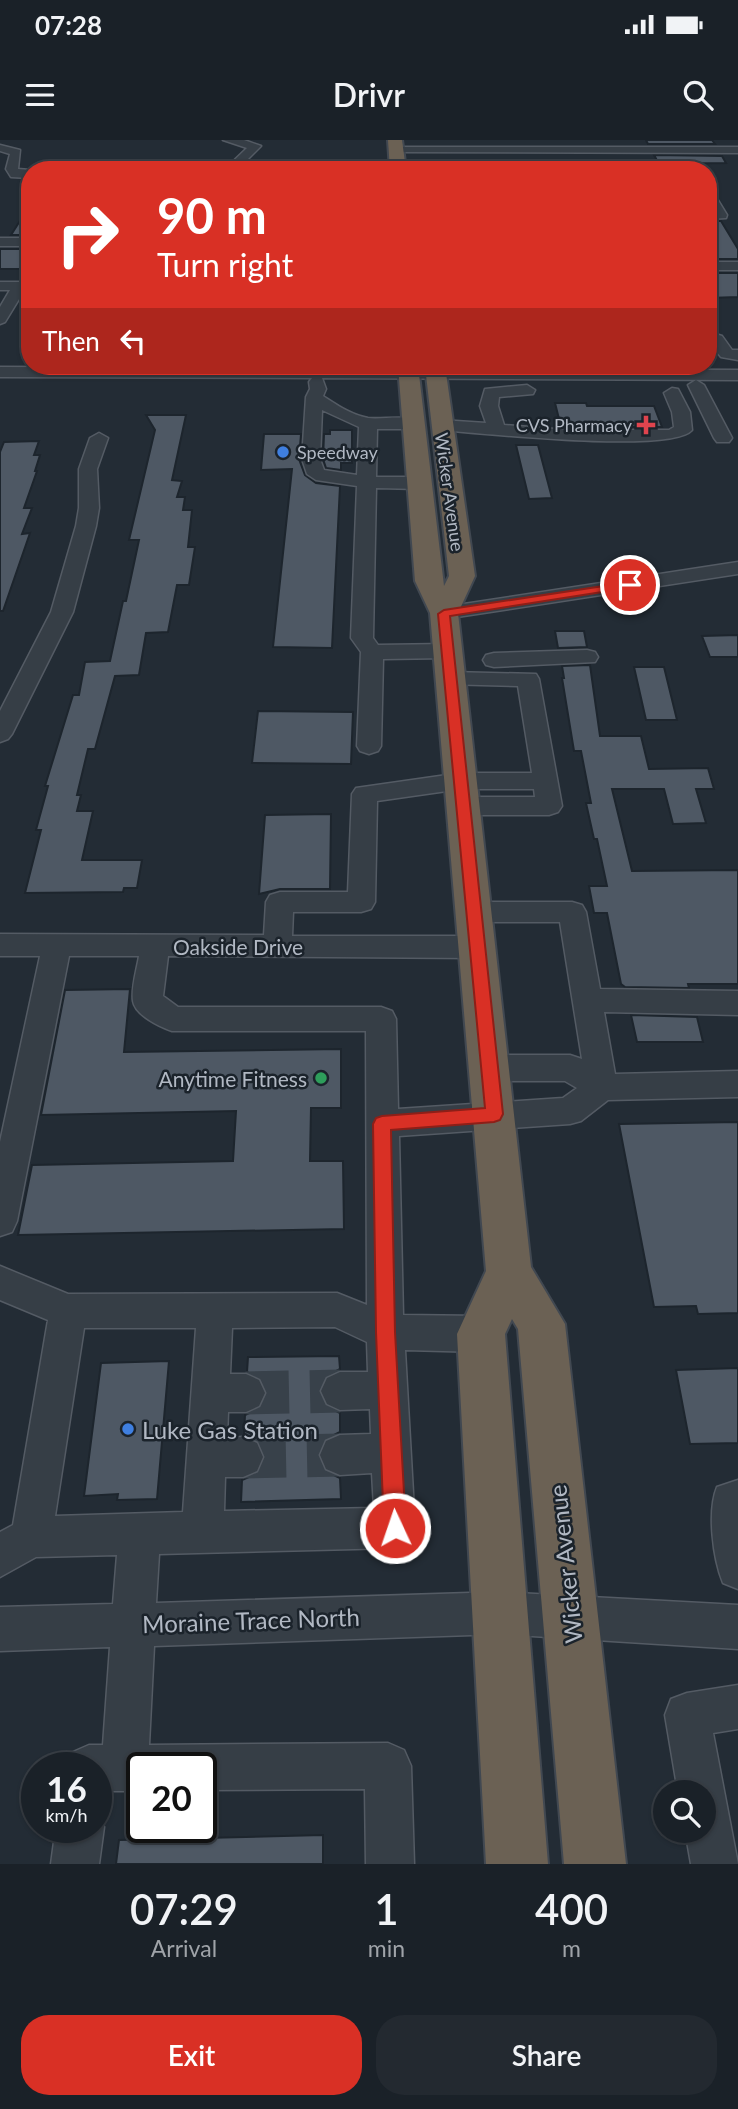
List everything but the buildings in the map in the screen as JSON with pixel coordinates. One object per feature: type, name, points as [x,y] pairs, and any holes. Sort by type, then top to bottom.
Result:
[{"type":"highway","name":"Wicker Avenue","points":[[408,375],[428,581],[444,614],[509,1272],[541,1324],[595,1864]]},
{"type":"highway","name":"Wicker Avenue","points":[[437,375],[462,576],[444,614]]},
{"type":"highway","name":"Wicker Avenue","points":[[509,1272],[481,1334],[517,1864]]},
{"type":"street","points":[[229,140],[255,146],[239,161]]},
{"type":"street","points":[[457,161],[602,140]]},
{"type":"street","points":[[395,145],[462,145],[505,155]]},
{"type":"street","points":[[0,148],[16,152],[12,169],[15,174],[21,174]]},
{"type":"street","points":[[556,148],[590,155],[738,150]]},
{"type":"street","points":[[0,242],[21,242]]},
{"type":"street","points":[[717,266],[738,266]]},
{"type":"street","points":[[0,272],[21,273]]},
{"type":"street","points":[[717,280],[738,280]]},
{"type":"street","points":[[0,286],[20,286],[2,311]]},
{"type":"street","points":[[717,340],[727,354],[738,355]]},
{"type":"street","points":[[0,373],[21,373]]},
{"type":"street","points":[[317,375],[311,459],[316,474],[368,482],[420,483]]},
{"type":"street","points":[[455,375],[532,395],[580,435],[678,433],[683,430],[681,412],[672,393]]},
{"type":"street","points":[[653,394],[691,393],[692,375]]},
{"type":"street","points":[[692,375],[723,438]]},
{"type":"street","points":[[497,431],[489,406],[491,393],[532,395],[692,375],[738,375]]},
{"type":"street","points":[[443,433],[497,431],[532,395]]},
{"type":"street","points":[[314,397],[344,418],[368,425],[413,424]]},
{"type":"street","points":[[368,425],[362,638],[372,652],[369,746]]},
{"type":"street","points":[[0,734],[62,612],[86,526],[89,508],[88,469],[99,438]]},
{"type":"street","points":[[444,614],[738,568]]},
{"type":"street","points":[[277,946],[279,902],[361,902],[365,794],[462,794],[549,806],[528,679],[372,652]]},
{"type":"street","points":[[449,664],[587,657]]},
{"type":"street","name":"Oakside Drive","points":[[0,945],[277,946],[475,930],[572,912],[587,1000]]},
{"type":"street","points":[[0,1221],[57,945]]},
{"type":"street","points":[[68,1311],[16,1547],[139,1534],[395,1528],[385,1332],[382,1019],[172,1019],[148,1001],[155,946]]},
{"type":"street","points":[[602,1087],[587,1000],[738,1003]]},
{"type":"street","points":[[489,1068],[570,1068],[602,1087],[738,1084]]},
{"type":"street","points":[[382,1124],[494,1114],[570,1111],[602,1087]]},
{"type":"street","points":[[0,1283],[68,1311],[337,1311],[385,1332],[481,1334]]},
{"type":"street","points":[[202,1533],[224,1457],[228,1394],[215,1310]]},
{"type":"street","points":[[340,1391],[388,1390]]},
{"type":"street","points":[[340,1455],[391,1453]]},
{"type":"street","points":[[738,1500],[731,1500],[738,1568]]},
{"type":"street","points":[[110,1752],[135,1624],[139,1534]]},
{"type":"street","name":"Moraine Trace North","points":[[0,1629],[501,1613],[738,1626]]},
{"type":"street","points":[[700,1780],[687,1715],[738,1707]]},
{"type":"street","points":[[112,1767],[388,1766],[390,1864]]},
{"type":"street","points":[[75,1864],[78,1843]]},
{"type":"street","points":[[711,1843],[715,1864]]},
{"type":"tunnel","points":[[246,1393],[340,1391]]},
{"type":"tunnel","points":[[243,1457],[340,1455]]},
{"type":"place","name":"CVS Pharmacy","points":[[646,425]]},
{"type":"place","name":"Speedway","points":[[283,452]]},
{"type":"place","name":"Anytime Fitness","points":[[321,1078]]},
{"type":"place","name":"Luke Gas Station","points":[[128,1429]]},
{"type":"route","points":[[395,1528],[385,1332],[382,1124],[494,1114],[444,614],[630,585]]}]
